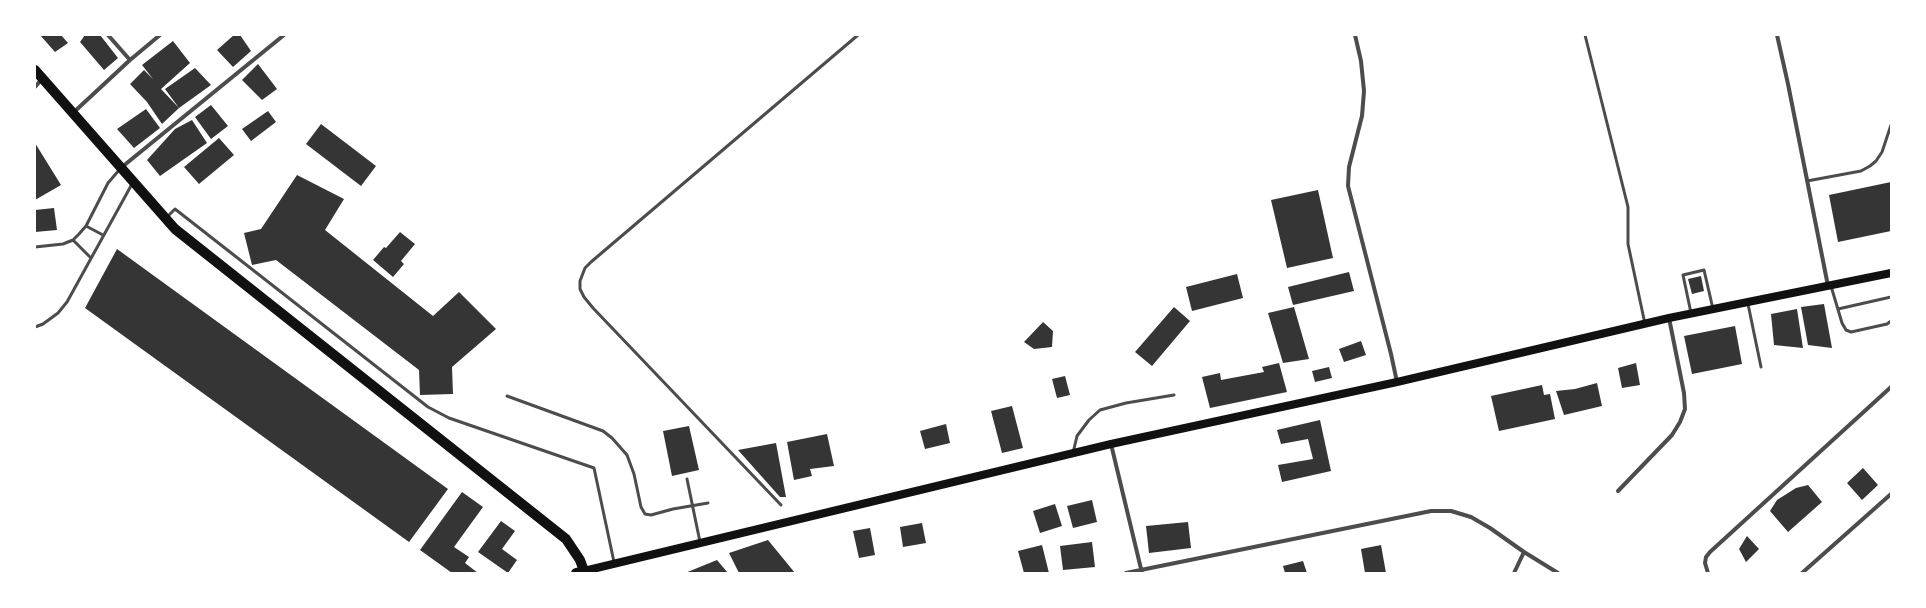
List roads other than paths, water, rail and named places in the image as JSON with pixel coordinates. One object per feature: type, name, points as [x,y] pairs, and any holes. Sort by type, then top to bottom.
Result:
[{"type":"main road","points":[[35,70],[166,220],[187,240],[554,529],[574,549],[580,572],[1111,444],[1397,382],[1692,313],[1891,273]]},
{"type":"street","points":[[108,35],[130,60]]},
{"type":"street","points":[[73,114],[130,60],[160,35]]},
{"type":"street","points":[[121,168],[284,35]]},
{"type":"street","points":[[1355,35],[1361,61],[1364,91],[1362,116],[1349,167],[1348,186],[1386,333],[1397,382]]},
{"type":"street","points":[[1777,35],[1788,84],[1806,181],[1829,286]]},
{"type":"street","points":[[35,87],[43,79]]},
{"type":"street","points":[[1618,491],[1672,435],[1680,422],[1685,409],[1684,392],[1670,318]]},
{"type":"street","points":[[1708,573],[1705,563],[1706,557],[1710,552],[1891,387]]},
{"type":"street","points":[[1111,444],[1141,571]]},
{"type":"street","points":[[1802,573],[1891,494]]},
{"type":"street","points":[[1126,573],[1431,510],[1451,511],[1470,517],[1490,528],[1524,552],[1558,573]]},
{"type":"street","points":[[1514,573],[1524,552]]},
{"type":"lane","points":[[782,505],[593,308],[584,297],[580,288],[580,281],[585,268],[591,262],[858,35]]},
{"type":"lane","points":[[1585,35],[1628,207],[1628,244],[1645,324]]},
{"type":"lane","points":[[1806,181],[1861,171],[1870,166],[1876,161],[1882,152],[1891,125]]},
{"type":"lane","points":[[35,247],[63,244],[73,240],[86,226],[108,183],[121,168]]},
{"type":"lane","points":[[35,326],[43,324],[58,313],[67,302],[133,182]]},
{"type":"lane","points":[[166,220],[174,209],[433,410],[449,418],[594,468],[615,564]]},
{"type":"lane","points":[[86,226],[103,235]]},
{"type":"lane","points":[[73,240],[90,258]]},
{"type":"lane","points":[[1692,313],[1683,275],[1704,270],[1713,309]]},
{"type":"lane","points":[[1829,286],[1842,323],[1846,330],[1851,332],[1887,324],[1891,321]]},
{"type":"lane","points":[[1838,309],[1891,297]]},
{"type":"lane","points":[[1747,302],[1761,367]]},
{"type":"lane","points":[[1073,453],[1077,436],[1089,420],[1100,410],[1126,403],[1174,395]]},
{"type":"lane","points":[[507,396],[603,431],[612,438],[627,455],[634,474],[641,507],[645,514],[651,515],[673,509],[692,507],[708,503]]},
{"type":"lane","points":[[687,479],[701,543]]}]
